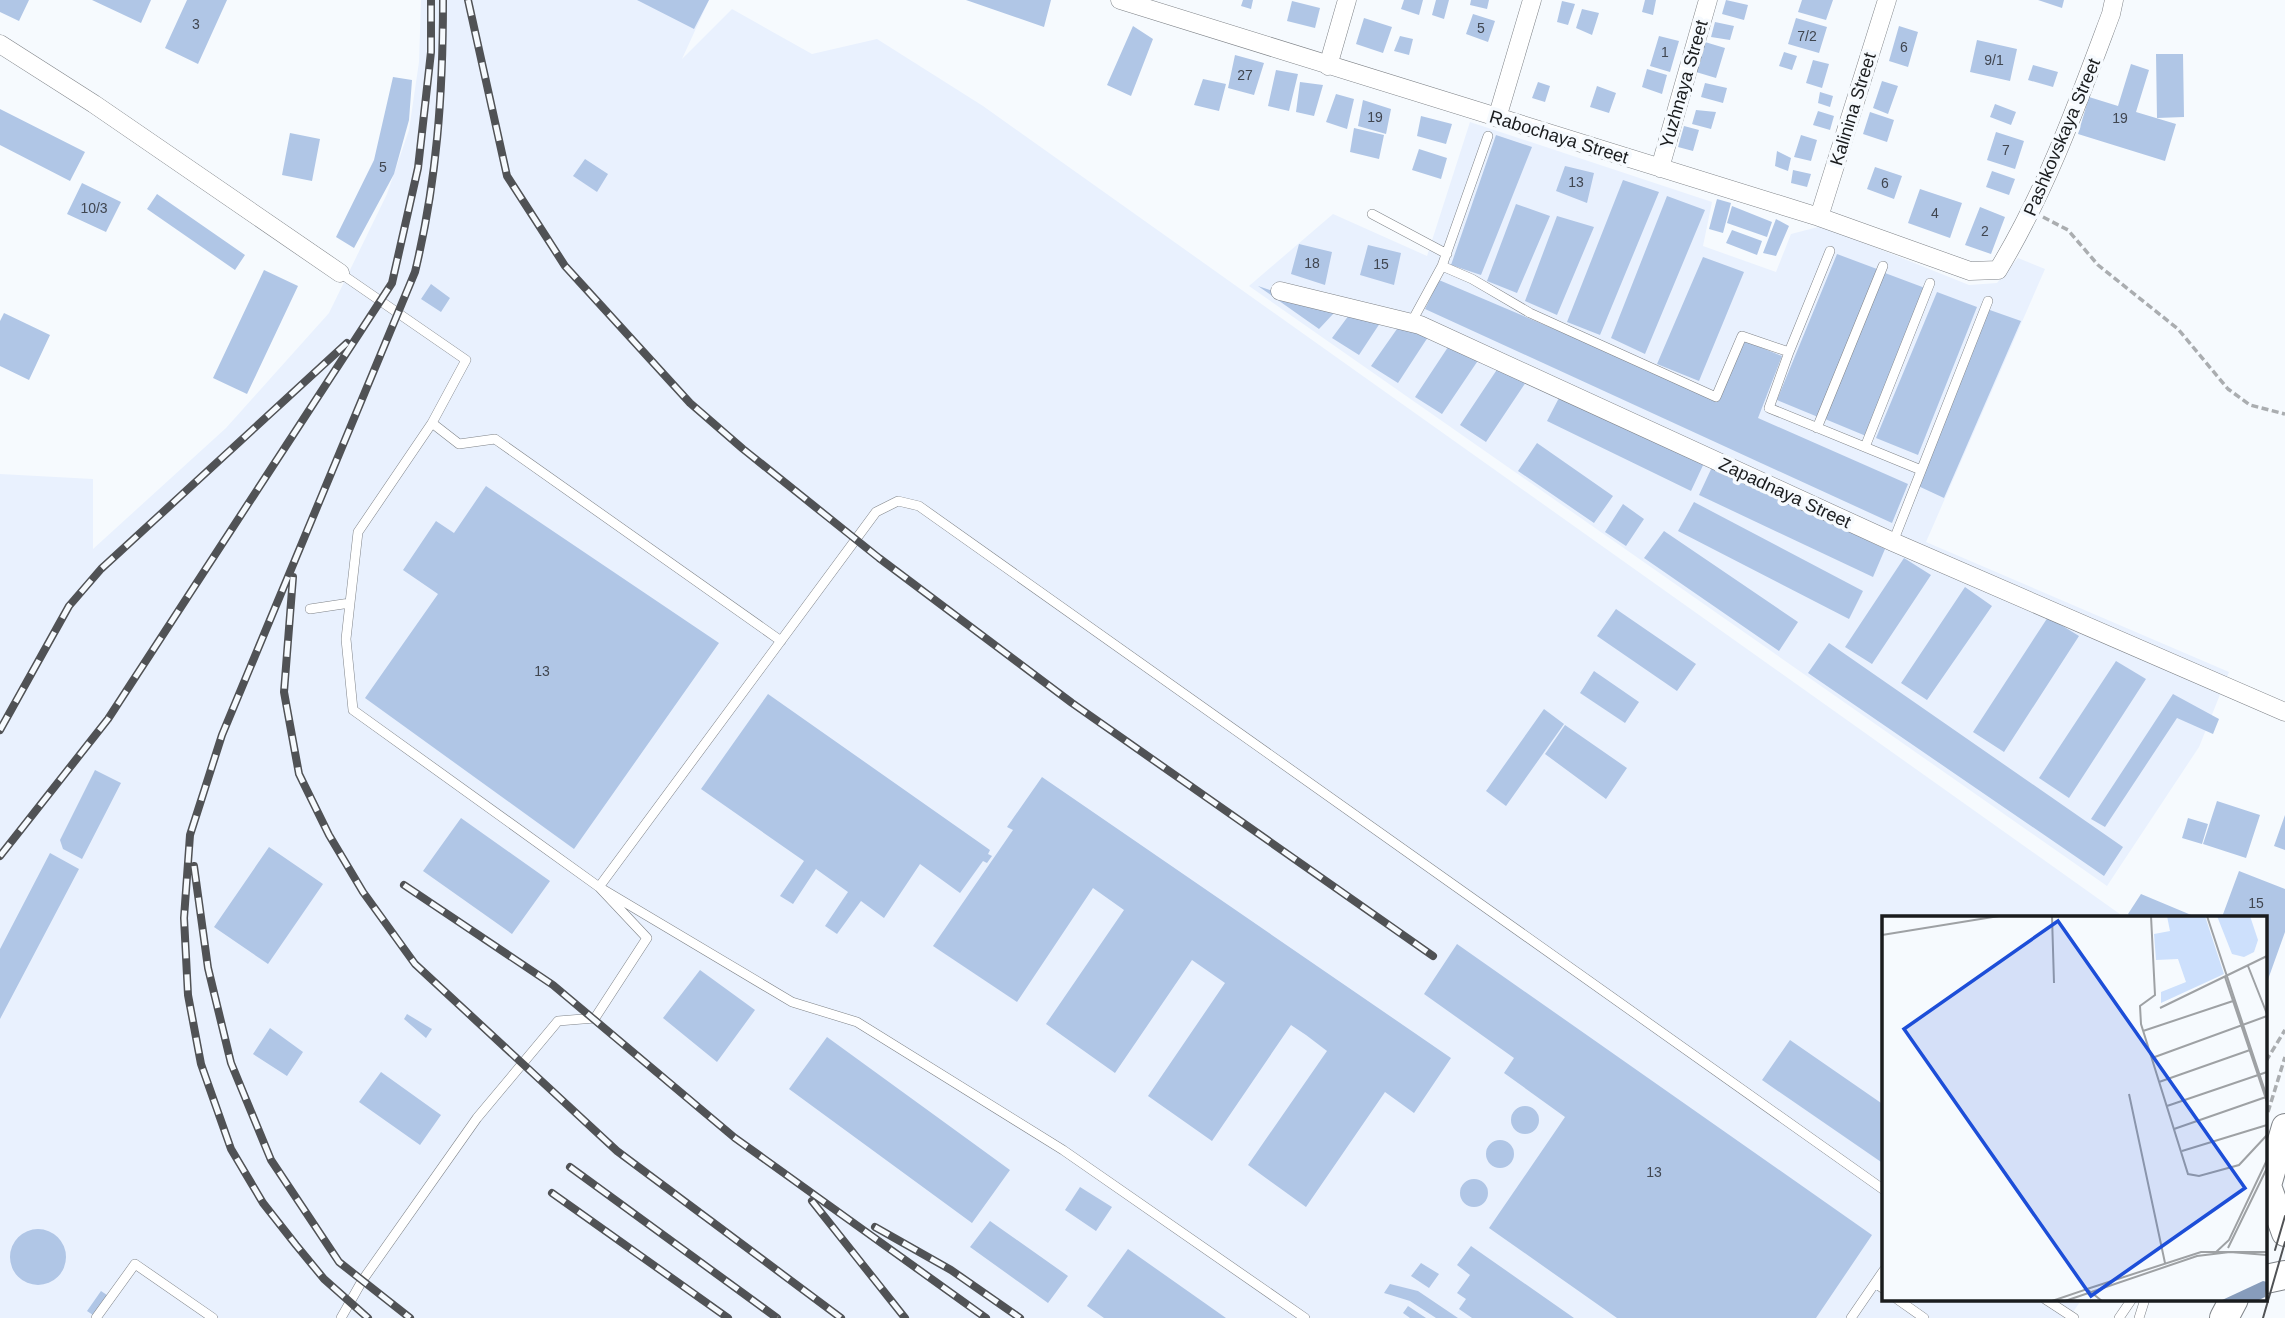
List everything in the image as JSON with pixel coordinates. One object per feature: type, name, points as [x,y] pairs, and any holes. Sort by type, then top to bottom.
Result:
[{"type":"street","name":"Rabochaya Street","points":[[1120,0],[1164,6],[1328,66],[1819,217],[1970,271],[1998,270]]},
{"type":"street","points":[[1328,66],[1347,0]]},
{"type":"street","points":[[1497,118],[1532,0]]},
{"type":"street","name":"Yuzhnaya Street","points":[[1660,168],[1708,0]]},
{"type":"street","name":"Kalinina Street","points":[[1819,217],[1887,0]]},
{"type":"street","name":"Pashkovskaya Street","points":[[1998,270],[2032,212],[2060,148],[2114,0]]},
{"type":"street","points":[[0,44],[94,104],[340,273]]},
{"type":"street","name":"Zapadnaya Street","points":[[1280,291],[1411,323],[1893,542],[2285,712]]},
{"type":"street","points":[[2268,1186],[2285,1127]]},
{"type":"street","points":[[2268,1191],[2285,1233]]},
{"type":"lane","points":[[1411,323],[1447,254],[1488,136]]},
{"type":"lane","points":[[1372,214],[1447,254]]},
{"type":"lane","points":[[1830,251],[1769,408],[1921,470]]},
{"type":"lane","points":[[1442,266],[1472,279],[1530,313],[1716,397],[1742,336],[1789,352]]},
{"type":"lane","points":[[1817,428],[1883,266]]},
{"type":"lane","points":[[340,273],[466,360],[432,423],[358,532],[346,639],[353,710],[599,887],[792,1002],[857,1022],[1063,1150],[1305,1318]]},
{"type":"lane","points":[[1865,447],[1930,283]]},
{"type":"lane","points":[[1893,542],[1988,301]]},
{"type":"lane","points":[[432,423],[460,444],[495,439],[781,641]]},
{"type":"lane","points":[[599,887],[876,512],[898,501],[919,506],[1882,1189]]},
{"type":"lane","points":[[310,609],[350,603]]},
{"type":"lane","points":[[341,1318],[362,1281],[477,1118],[558,1021],[595,1018],[647,938],[599,887]]},
{"type":"lane","points":[[96,1318],[135,1264],[213,1318]]},
{"type":"lane","points":[[1851,1318],[1882,1273]]},
{"type":"lane","points":[[1875,1283],[1882,1288]]},
{"type":"lane","points":[[1898,1300],[1924,1318]]},
{"type":"lane","points":[[2047,1300],[2074,1318]]},
{"type":"lane","points":[[2119,1318],[2131,1300]]},
{"type":"lane","points":[[2140,1318],[2145,1300]]},
{"type":"path","points":[[2032,212],[2068,230],[2098,265],[2178,329],[2228,389],[2250,405],[2285,414]]},
{"type":"path","points":[[2268,1058],[2285,1030]]},
{"type":"path","points":[[2268,1114],[2285,1057]]},
{"type":"shaded area","points":[[421,0],[709,0],[682,59],[732,9],[812,54],[877,39],[983,106],[2123,916],[1882,916],[1882,1300],[2081,1300],[2069,1318],[0,1318],[0,474],[93,479],[93,549],[226,428],[329,313],[387,194],[409,130],[419,62]]},
{"type":"shaded area","points":[[1470,122],[1712,202],[1703,246],[1776,272],[1791,234],[1822,226],[1969,285],[1997,283],[2018,258],[2045,269],[1926,542],[2229,672],[2199,747],[2107,886],[1249,286],[1333,214],[1427,256]]},
{"type":"building","points":[[0,0],[29,0],[19,21],[0,12]]},
{"type":"building","points":[[92,0],[151,0],[141,23]]},
{"type":"building","points":[[187,0],[227,0],[198,64],[165,48]]},
{"type":"building","points":[[637,0],[709,0],[694,29]]},
{"type":"building","points":[[966,0],[1051,0],[1044,27]]},
{"type":"building","points":[[1243,0],[1253,0],[1251,9],[1241,6]]},
{"type":"building","points":[[1404,0],[1423,0],[1419,15],[1401,9]]},
{"type":"building","points":[[1436,0],[1449,0],[1444,19],[1432,15]]},
{"type":"building","points":[[1471,0],[1489,0],[1487,9],[1470,5]]},
{"type":"building","points":[[1645,0],[1656,0],[1653,15],[1642,12]]},
{"type":"building","points":[[1726,0],[1748,5],[1744,20],[1722,14]]},
{"type":"building","points":[[1802,0],[1833,0],[1826,20],[1798,12]]},
{"type":"building","points":[[2038,0],[2064,0],[2062,8]]},
{"type":"building","points":[[1292,1],[1320,8],[1315,28],[1287,21]]},
{"type":"building","points":[[1562,1],[1575,4],[1568,25],[1557,22]]},
{"type":"building","points":[[1582,9],[1599,13],[1592,35],[1576,28]]},
{"type":"building","points":[[1473,14],[1495,21],[1488,42],[1466,34]]},
{"type":"building","points":[[1364,18],[1392,27],[1383,53],[1356,44]]},
{"type":"building","points":[[1796,18],[1827,27],[1819,53],[1788,44]]},
{"type":"building","points":[[1715,22],[1734,26],[1730,40],[1711,37]]},
{"type":"building","points":[[1133,26],[1153,39],[1131,96],[1107,85]]},
{"type":"building","points":[[1899,26],[1918,32],[1908,67],[1889,61]]},
{"type":"building","points":[[1400,36],[1413,39],[1409,55],[1394,51]]},
{"type":"building","points":[[1659,36],[1679,41],[1670,72],[1650,66]]},
{"type":"building","points":[[1977,40],[2017,49],[2010,81],[1970,72]]},
{"type":"building","points":[[1705,42],[1725,48],[1716,78],[1696,72]]},
{"type":"building","points":[[1784,52],[1797,56],[1792,70],[1779,66]]},
{"type":"building","points":[[2156,54],[2183,54],[2184,117],[2157,118]]},
{"type":"building","points":[[1235,55],[1264,63],[1254,95],[1228,88]]},
{"type":"building","points":[[1813,60],[1829,64],[1822,88],[1806,83]]},
{"type":"building","points":[[2131,64],[2149,70],[2136,112],[2176,124],[2165,161],[2078,134],[2089,97],[2118,106]]},
{"type":"building","points":[[2033,65],[2058,72],[2053,87],[2028,80]]},
{"type":"building","points":[[1647,69],[1667,75],[1662,94],[1642,87]]},
{"type":"building","points":[[1276,70],[1298,74],[1289,111],[1268,106]]},
{"type":"building","points":[[393,77],[412,80],[409,120],[394,174],[354,248],[336,237],[374,160]]},
{"type":"building","points":[[1203,79],[1226,84],[1219,111],[1194,105]]},
{"type":"building","points":[[1882,81],[1898,86],[1888,114],[1873,108]]},
{"type":"building","points":[[1300,82],[1323,85],[1314,116],[1296,112]]},
{"type":"building","points":[[1538,82],[1550,86],[1545,102],[1532,98]]},
{"type":"building","points":[[1705,83],[1727,88],[1723,103],[1701,97]]},
{"type":"building","points":[[1597,86],[1616,93],[1609,113],[1590,107]]},
{"type":"building","points":[[1820,92],[1833,96],[1830,107],[1818,103]]},
{"type":"building","points":[[1336,94],[1354,99],[1347,129],[1326,122]]},
{"type":"building","points":[[1363,100],[1391,109],[1386,134],[1358,126]]},
{"type":"building","points":[[1995,104],[2016,112],[2011,125],[1990,117]]},
{"type":"building","points":[[0,109],[85,152],[70,181],[0,145]]},
{"type":"building","points":[[1696,110],[1716,112],[1711,129],[1692,124]]},
{"type":"building","points":[[1818,111],[1834,116],[1830,130],[1813,125]]},
{"type":"building","points":[[1870,112],[1894,120],[1887,142],[1863,134]]},
{"type":"building","points":[[1421,116],[1452,124],[1446,144],[1417,136]]},
{"type":"building","points":[[1684,126],[1699,130],[1693,151],[1678,147]]},
{"type":"building","points":[[1354,128],[1384,135],[1379,159],[1350,152]]},
{"type":"building","points":[[1996,132],[2024,141],[2015,169],[1987,160]]},
{"type":"building","points":[[290,133],[320,139],[312,181],[282,175]]},
{"type":"building","points":[[1496,135],[1532,147],[1481,275],[1451,265]]},
{"type":"building","points":[[1801,135],[1817,140],[1811,161],[1794,157]]},
{"type":"building","points":[[1419,149],[1447,158],[1441,179],[1412,170]]},
{"type":"building","points":[[1777,151],[1791,158],[1788,171],[1775,166]]},
{"type":"building","points":[[585,159],[608,174],[597,192],[573,176]]},
{"type":"building","points":[[1565,166],[1594,173],[1587,203],[1556,191]]},
{"type":"building","points":[[1875,167],[1902,176],[1894,199],[1867,189]]},
{"type":"building","points":[[1793,170],[1811,174],[1807,187],[1791,183]]},
{"type":"building","points":[[1992,171],[2015,179],[2009,195],[1986,187]]},
{"type":"building","points":[[1623,180],[1659,192],[1600,335],[1567,322]]},
{"type":"building","points":[[82,183],[121,202],[106,232],[67,214]]},
{"type":"building","points":[[1920,189],[1962,203],[1950,238],[1908,223]]},
{"type":"building","points":[[157,194],[245,255],[235,270],[147,209]]},
{"type":"building","points":[[1667,196],[1705,210],[1645,354],[1611,338]]},
{"type":"building","points":[[1717,199],[1731,203],[1723,233],[1709,229]]},
{"type":"building","points":[[1516,204],[1550,216],[1517,293],[1487,281]]},
{"type":"building","points":[[1732,206],[1772,222],[1767,237],[1727,223]]},
{"type":"building","points":[[1980,207],[2005,217],[1991,254],[1965,245]]},
{"type":"building","points":[[1557,216],[1594,227],[1557,315],[1525,301]]},
{"type":"building","points":[[1776,219],[1789,226],[1776,256],[1763,253]]},
{"type":"building","points":[[1732,230],[1762,241],[1757,255],[1726,243]]},
{"type":"building","points":[[1299,244],[1332,252],[1325,285],[1291,274]]},
{"type":"building","points":[[1368,245],[1401,253],[1394,285],[1360,275]]},
{"type":"building","points":[[1837,254],[1877,269],[1818,417],[1777,400]]},
{"type":"building","points":[[1703,257],[1744,272],[1699,381],[1657,364]]},
{"type":"building","points":[[264,270],[298,286],[247,394],[213,378]]},
{"type":"building","points":[[1885,273],[1925,288],[1866,436],[1825,419]]},
{"type":"building","points":[[1439,280],[1719,399],[1745,341],[1782,356],[1758,418],[1908,484],[1892,523],[1425,309]]},
{"type":"building","points":[[431,284],[450,298],[441,312],[421,299]]},
{"type":"building","points":[[1258,286],[1315,305],[1334,313],[1319,329]]},
{"type":"building","points":[[1937,292],[1977,307],[1918,455],[1876,438]]},
{"type":"building","points":[[1987,309],[2021,321],[1944,498],[1916,485]]},
{"type":"building","points":[[4,313],[50,335],[29,380],[0,366],[0,321]]},
{"type":"building","points":[[1349,315],[1380,323],[1359,355],[1332,338]]},
{"type":"building","points":[[1399,326],[1428,337],[1398,383],[1371,366]]},
{"type":"building","points":[[1450,344],[1479,359],[1442,414],[1415,397]]},
{"type":"building","points":[[1500,365],[1526,382],[1486,442],[1460,425]]},
{"type":"building","points":[[1561,394],[1705,461],[1691,491],[1547,421]]},
{"type":"building","points":[[1537,443],[1613,496],[1594,523],[1518,471]]},
{"type":"building","points":[[1713,465],[1885,549],[1873,577],[1699,495]]},
{"type":"building","points":[[486,486],[719,643],[574,849],[365,698],[438,594],[403,570],[436,521],[454,533]]},
{"type":"building","points":[[1694,502],[1863,591],[1849,619],[1678,531]]},
{"type":"building","points":[[1623,504],[1644,519],[1626,546],[1605,532]]},
{"type":"building","points":[[1664,531],[1798,622],[1779,651],[1644,558]]},
{"type":"building","points":[[1904,558],[1931,575],[1872,664],[1845,647]]},
{"type":"building","points":[[1965,587],[1992,606],[1927,700],[1901,683]]},
{"type":"building","points":[[1616,609],[1696,664],[1677,691],[1597,636]]},
{"type":"building","points":[[2048,617],[2079,636],[2004,752],[1973,732]]},
{"type":"building","points":[[1829,643],[2123,847],[2104,876],[1808,673]]},
{"type":"building","points":[[2116,661],[2146,679],[2069,798],[2039,778]]},
{"type":"building","points":[[1594,671],[1639,702],[1625,723],[1580,693]]},
{"type":"building","points":[[768,694],[990,850],[988,854],[992,856],[987,863],[983,861],[960,893],[920,864],[884,918],[861,901],[837,934],[825,926],[848,892],[816,869],[793,904],[780,896],[804,861],[701,789]]},
{"type":"building","points":[[2173,694],[2219,719],[2213,734],[2177,718],[2105,827],[2091,819]]},
{"type":"building","points":[[1544,709],[1564,724],[1506,806],[1486,791]]},
{"type":"building","points":[[1565,725],[1627,768],[1606,799],[1545,754]]},
{"type":"building","points":[[95,770],[121,783],[82,859],[63,849],[60,840]]},
{"type":"building","points":[[1042,777],[1451,1058],[1414,1113],[1385,1092],[1306,1207],[1248,1165],[1327,1051],[1306,1035],[1291,1025],[1212,1141],[1148,1096],[1225,983],[1192,960],[1115,1073],[1046,1024],[1124,910],[1093,888],[1017,1002],[933,946],[1013,830],[1007,827]]},
{"type":"building","points":[[2217,801],[2260,815],[2246,858],[2203,844]]},
{"type":"building","points":[[2285,815],[2285,850],[2274,846]]},
{"type":"building","points":[[461,818],[550,881],[512,934],[423,871]]},
{"type":"building","points":[[2188,818],[2208,824],[2202,844],[2182,838]]},
{"type":"building","points":[[269,847],[323,884],[268,964],[214,927]]},
{"type":"building","points":[[50,853],[79,869],[0,1019],[0,949]]},
{"type":"building","points":[[2239,871],[2285,889],[2285,932],[2268,979],[2268,916],[2222,916]]},
{"type":"building","points":[[2141,894],[2194,916],[2131,916],[2128,914]]},
{"type":"building","points":[[1457,944],[1872,1235],[1816,1318],[1617,1318],[1489,1228],[1565,1117],[1504,1073],[1514,1058],[1424,994]]},
{"type":"building","points":[[700,970],[755,1010],[717,1062],[663,1018]]},
{"type":"building","points":[[407,1014],[432,1029],[426,1038],[404,1019]]},
{"type":"building","points":[[270,1028],[303,1052],[287,1076],[253,1054]]},
{"type":"building","points":[[827,1037],[1010,1170],[972,1223],[789,1089]]},
{"type":"building","points":[[1790,1040],[1882,1104],[1882,1163],[1762,1080]]},
{"type":"building","points":[[381,1072],[441,1115],[420,1145],[359,1102]]},
{"type":"building","points":[[1525,1106],[1535,1110],[1539,1120],[1535,1130],[1525,1134],[1515,1130],[1511,1120],[1515,1110]]},
{"type":"building","points":[[1500,1140],[1510,1144],[1514,1154],[1510,1164],[1500,1168],[1490,1164],[1486,1154],[1490,1144]]},
{"type":"building","points":[[1474,1179],[1484,1183],[1488,1193],[1484,1203],[1474,1207],[1464,1203],[1460,1193],[1464,1183]]},
{"type":"building","points":[[1080,1187],[1112,1207],[1096,1231],[1065,1210]]},
{"type":"building","points":[[990,1221],[1068,1276],[1048,1303],[970,1247]]},
{"type":"building","points":[[33,1229],[43,1229],[58,1237],[64,1246],[64,1268],[58,1277],[43,1285],[33,1285],[15,1273],[10,1262],[10,1252],[22,1234]]},
{"type":"building","points":[[1471,1246],[1574,1318],[1472,1318],[1459,1309],[1466,1299],[1457,1293],[1470,1275],[1457,1265]]},
{"type":"building","points":[[1128,1249],[1226,1318],[1104,1318],[1087,1306]]},
{"type":"building","points":[[1421,1263],[1439,1274],[1429,1288],[1411,1276]]},
{"type":"building","points":[[1390,1284],[1418,1291],[1458,1318],[1436,1318],[1410,1301],[1384,1293]]},
{"type":"building","points":[[101,1291],[110,1297],[96,1317],[87,1311]]},
{"type":"building","points":[[1408,1306],[1426,1318],[1410,1318],[1403,1313]]},
{"type":"tram line","points":[[2275,1250],[2285,1216]]},
{"type":"tram line","points":[[2263,1318],[2285,1242]]},
{"type":"railway","points":[[0,856],[108,719],[392,283],[418,168],[431,52],[431,0]]},
{"type":"railway","points":[[368,1318],[324,1279],[296,1245],[263,1203],[231,1149],[201,1064],[188,995],[184,918],[190,835],[222,735],[415,272],[434,170],[442,69],[443,0]]},
{"type":"railway","points":[[468,0],[507,176],[565,266],[690,403],[879,558],[1072,703],[1433,956]]},
{"type":"railway","points":[[0,730],[69,606],[101,569],[347,343]]},
{"type":"railway","points":[[293,577],[284,692],[299,774],[329,835],[363,892],[415,964],[617,1151],[841,1318]]},
{"type":"railway","points":[[194,866],[208,968],[231,1063],[271,1160],[339,1262],[410,1318]]},
{"type":"railway","points":[[404,885],[553,985],[735,1138],[986,1318]]},
{"type":"railway","points":[[570,1167],[777,1318]]},
{"type":"railway","points":[[552,1193],[728,1318]]},
{"type":"railway","points":[[812,1201],[905,1318]]},
{"type":"railway","points":[[875,1227],[951,1270],[1020,1318]]}]
